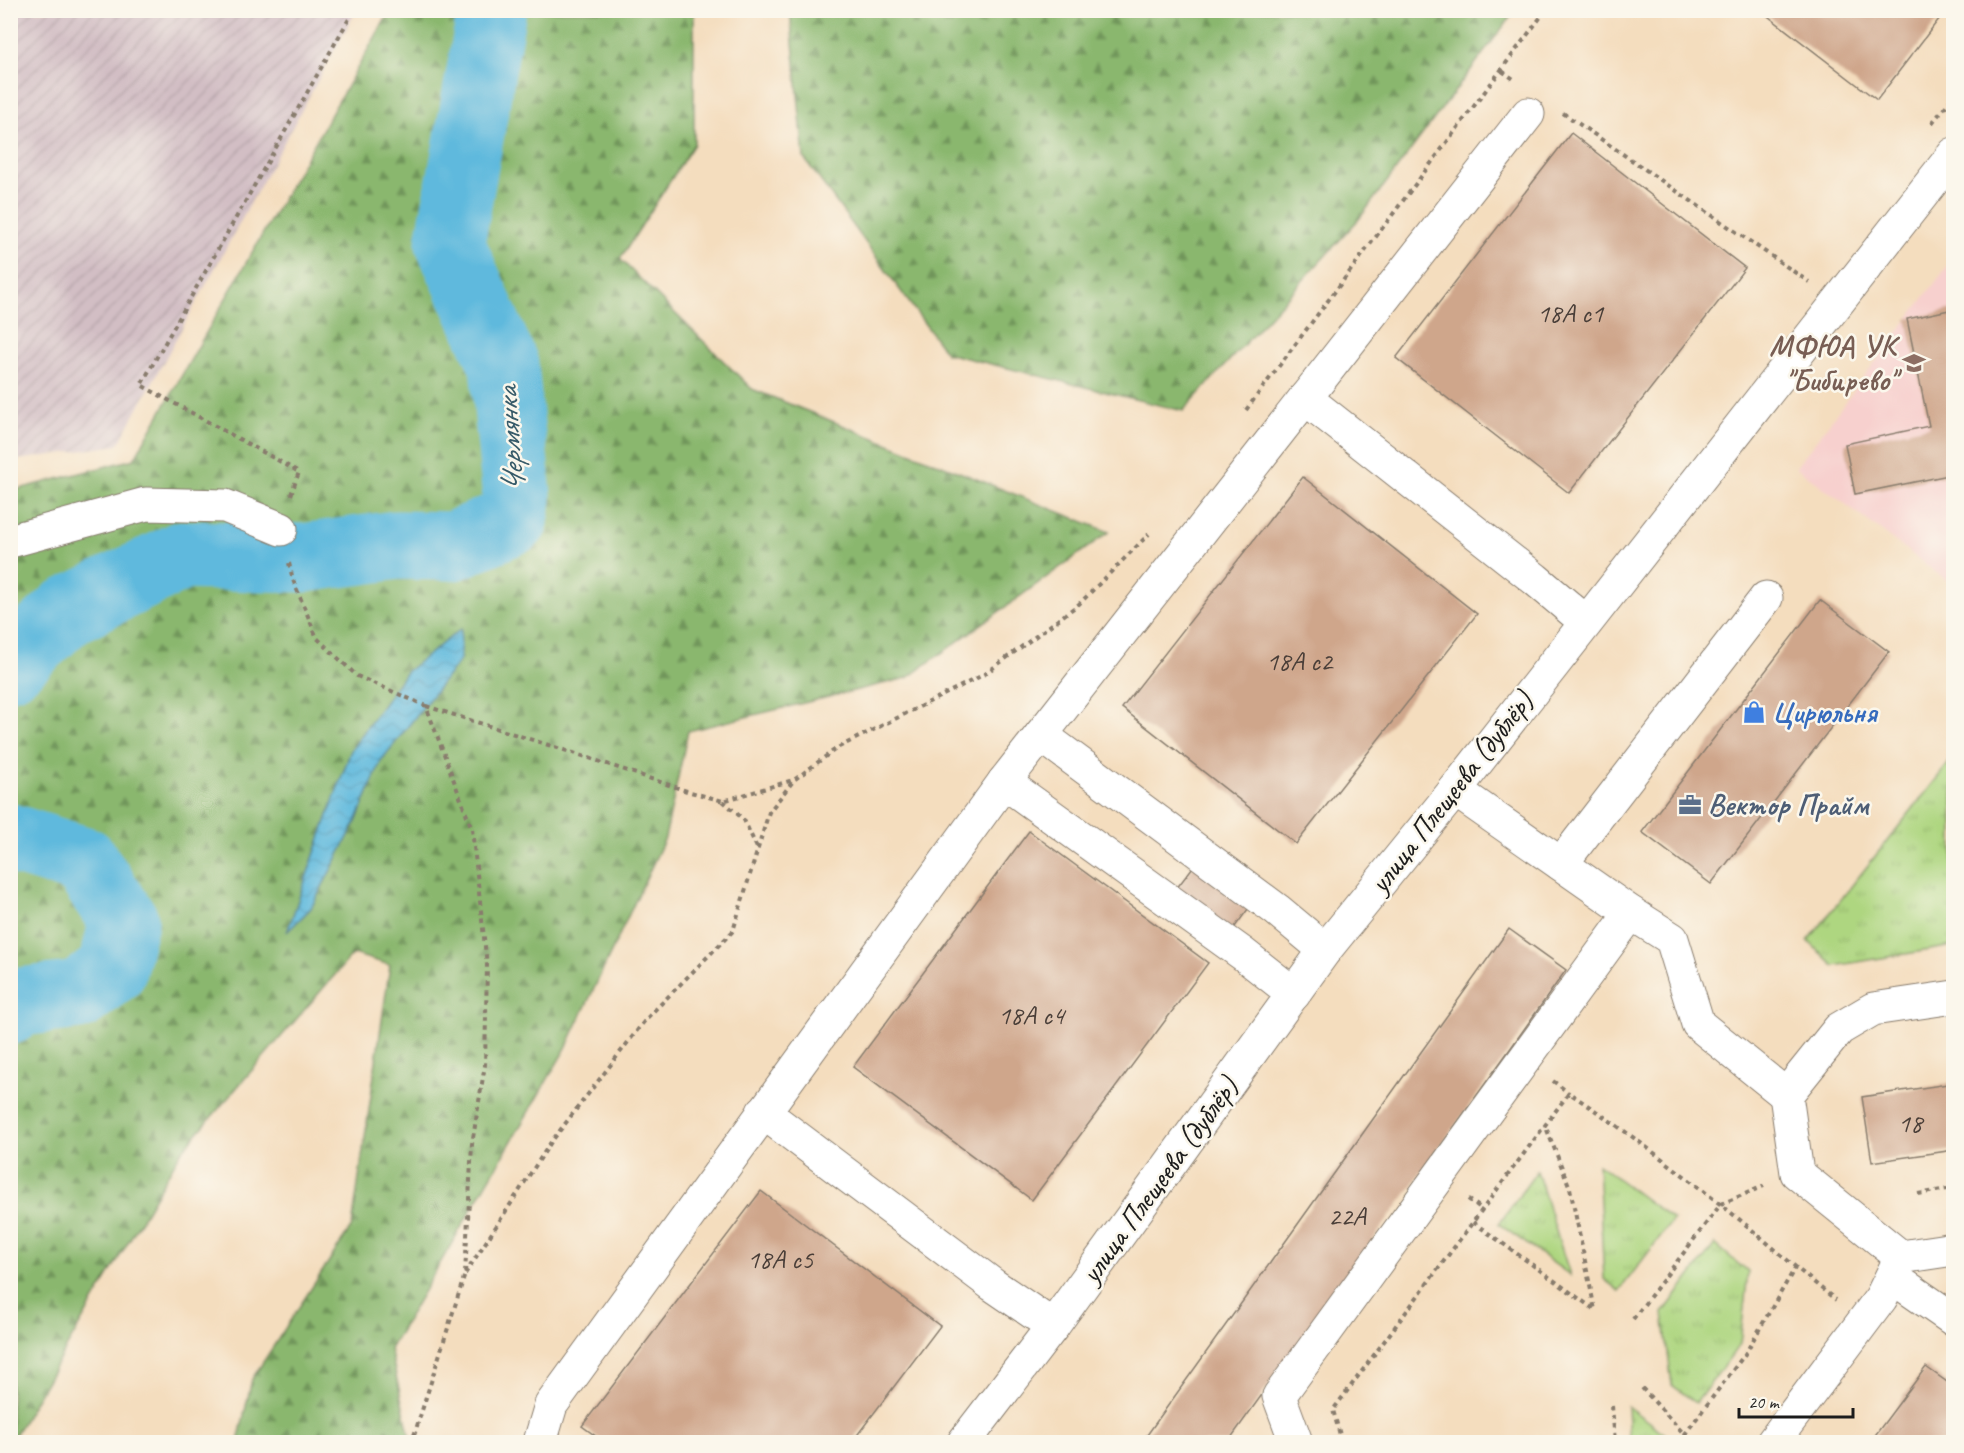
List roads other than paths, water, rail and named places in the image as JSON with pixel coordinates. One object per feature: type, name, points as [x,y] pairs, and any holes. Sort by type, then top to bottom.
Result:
[{"type":"street","points":[[540,1443],[551,1405],[1004,782],[1535,102]]},
{"type":"street","name":"улица Плещеева (дублёр)","points":[[964,1443],[1053,1326],[1326,950],[1455,790],[1953,154]]},
{"type":"street","points":[[1305,398],[1535,579],[1586,622]]},
{"type":"street","points":[[10,541],[146,504],[225,506],[281,529]]},
{"type":"street","points":[[1561,864],[1766,597]]},
{"type":"street","points":[[1041,735],[1277,910],[1326,950]]},
{"type":"street","points":[[1004,782],[1243,954],[1294,994]]},
{"type":"street","points":[[1455,790],[1672,939],[1698,1024],[1786,1095],[1797,1173],[1953,1320]]},
{"type":"street","points":[[1296,1443],[1279,1396],[1631,913]]},
{"type":"street","points":[[1786,1095],[1839,1029],[1873,1010],[1953,997]]},
{"type":"street","points":[[764,1112],[993,1284],[1053,1326]]},
{"type":"street","points":[[1773,1443],[1881,1298],[1896,1267],[1953,1249]]},
{"type":"water","points":[[461,629],[460,660],[381,761],[356,822],[311,908],[287,932],[351,750],[406,672]]},
{"type":"waterway","name":"Чермянка","points":[[10,665],[67,612],[183,555],[303,558],[397,545],[453,546],[514,520],[517,497],[504,365],[450,243],[492,10]]},
{"type":"waterway","name":"Чермянка","points":[[10,838],[84,861],[124,921],[112,970],[79,995],[20,1002],[10,1010]]},
{"type":"place","name":"МФЮА УК \"Бибирево\"","points":[[1914,363]]},
{"type":"place","name":"Цирюльня","points":[[1754,712]]},
{"type":"place","name":"Вектор Прайм","points":[[1690,805]]}]
